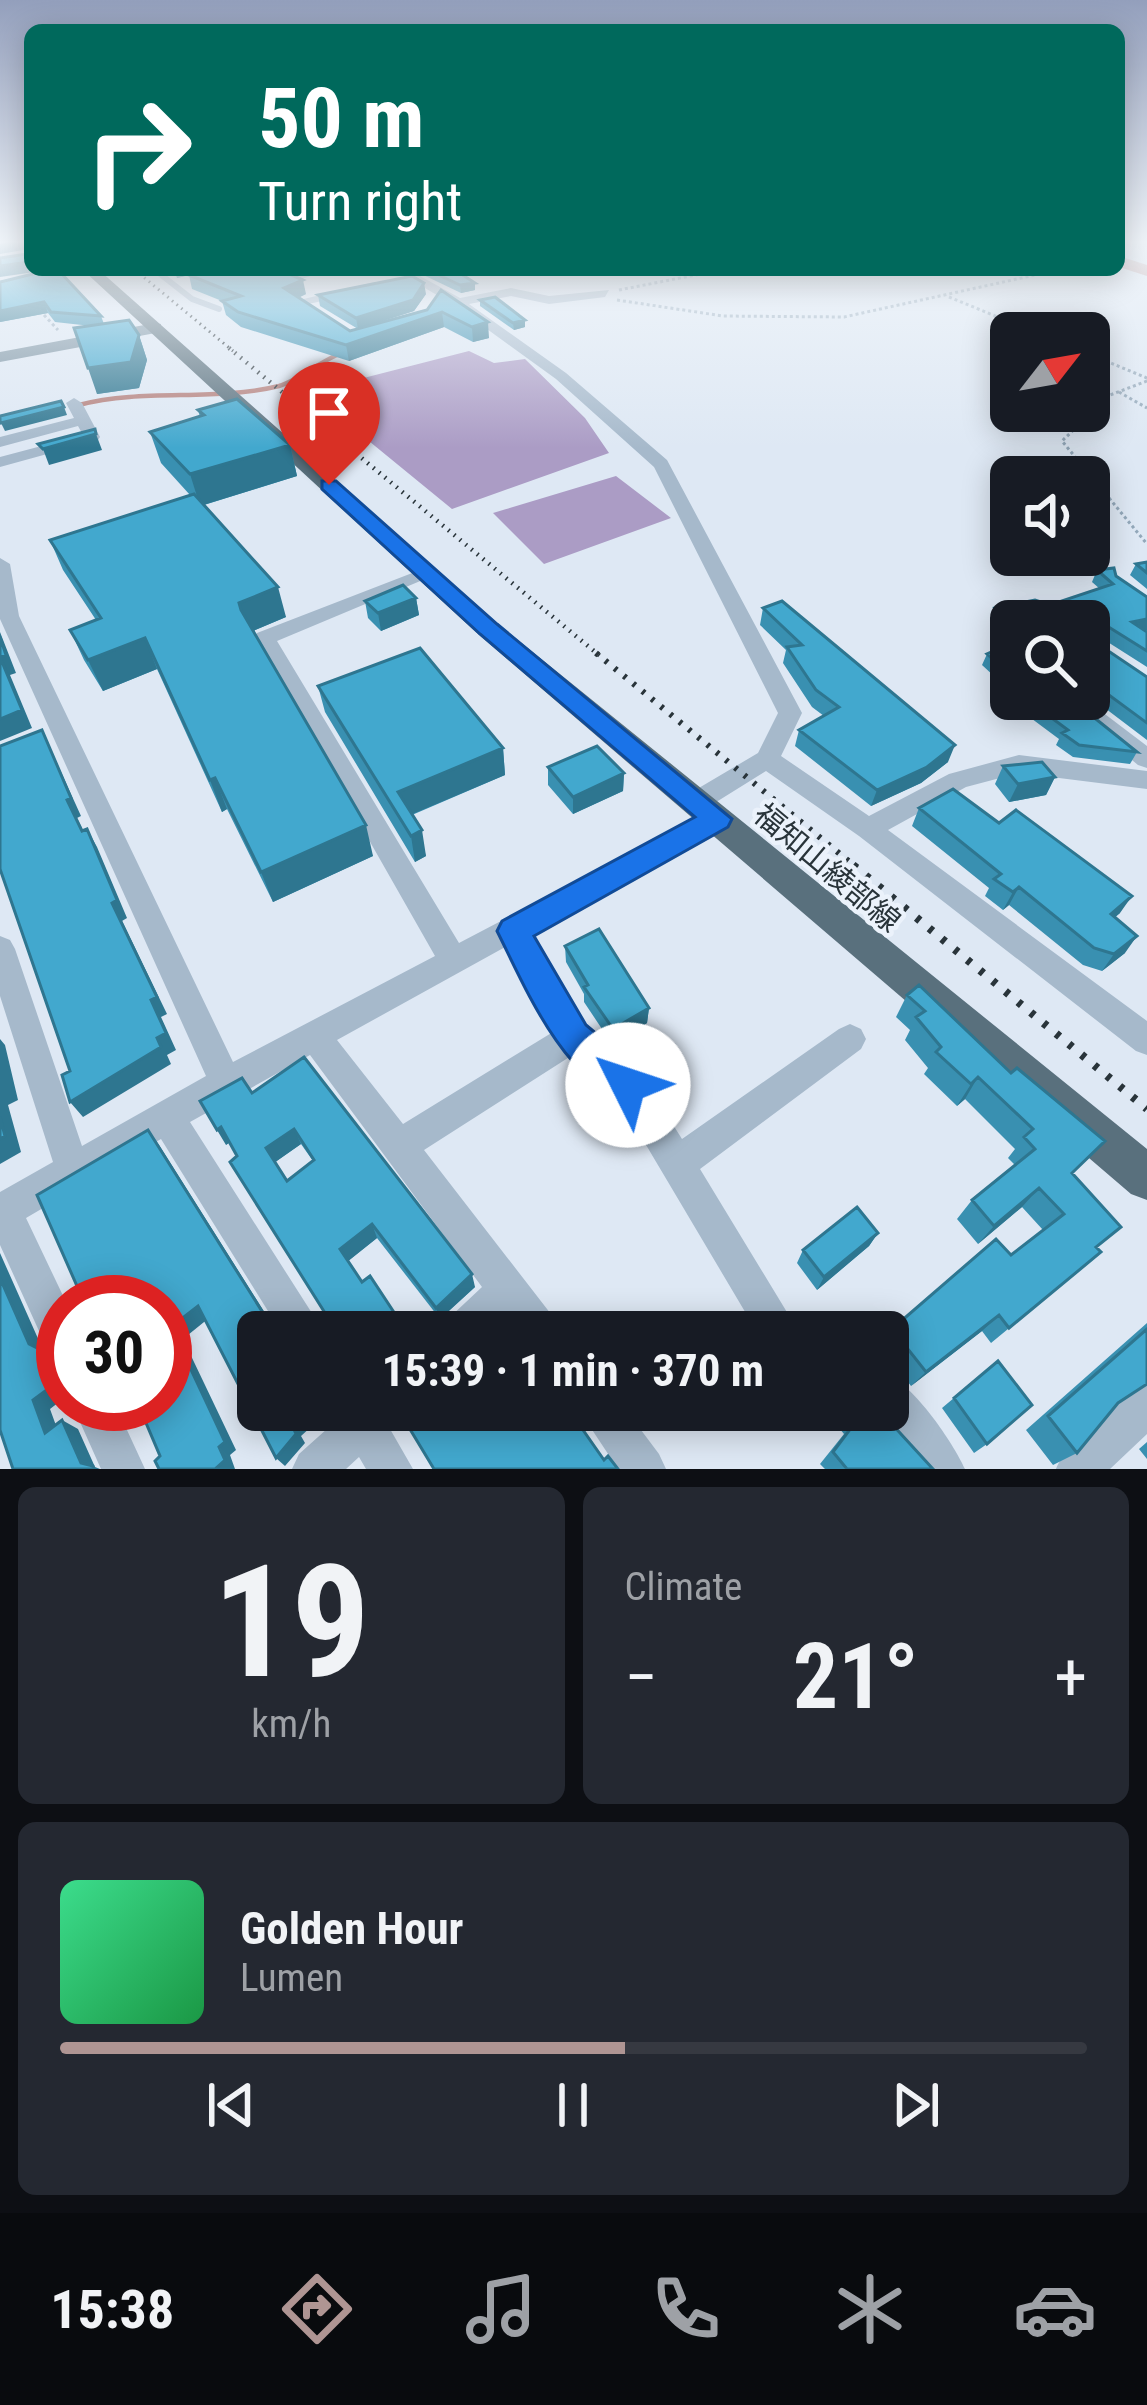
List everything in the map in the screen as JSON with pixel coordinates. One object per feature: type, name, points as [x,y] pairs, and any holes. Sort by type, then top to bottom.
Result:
[{"type":"main road","name":"福知山綾部線","points":[[135,311],[427,574],[1147,1178]]},
{"type":"street","points":[[310,311],[336,327]]},
{"type":"street","points":[[36,1282],[2,1211],[226,1083],[514,931],[706,811],[767,759],[790,713],[661,464],[608,412],[461,311]]},
{"type":"street","points":[[1,353],[155,328]]},
{"type":"street","points":[[0,442],[78,411],[92,437],[0,463]]},
{"type":"street","points":[[0,564],[9,616],[51,734],[226,1083]]},
{"type":"street","points":[[427,574],[265,638],[454,962]]},
{"type":"street","points":[[1097,720],[1147,759]]},
{"type":"street","points":[[767,759],[868,829],[1147,1040]]},
{"type":"street","points":[[868,829],[958,780],[1019,764],[1147,781]]},
{"type":"street","points":[[514,931],[573,1036],[628,1085],[766,1311]]},
{"type":"street","points":[[0,949],[73,1170]]},
{"type":"street","points":[[315,1036],[524,1311]]},
{"type":"street","points":[[399,1146],[573,1036]]},
{"type":"street","points":[[676,1164],[850,1039]]},
{"type":"street","points":[[166,1116],[291,1311]]},
{"type":"street","points":[[486,1311],[508,1290]]},
{"type":"street","points":[[1078,1469],[1147,1406]]},
{"type":"street","points":[[909,1424],[943,1469]]},
{"type":"street","points":[[105,1431],[123,1469]]},
{"type":"street","points":[[314,1469],[351,1431]]},
{"type":"street","points":[[373,1431],[391,1469]]},
{"type":"street","points":[[616,1431],[644,1469]]},
{"type":"path","points":[[40,311],[67,340]]},
{"type":"path","points":[[46,317],[54,314],[51,311]]},
{"type":"path","points":[[701,311],[788,318],[844,317],[876,311]]},
{"type":"path","points":[[1110,363],[1147,380]]},
{"type":"path","points":[[1147,380],[1119,392],[1063,441],[1147,544]]},
{"type":"path","points":[[1119,392],[1147,408]]},
{"type":"shaded area","points":[[469,351],[494,363],[525,359],[585,418],[609,453],[452,509],[309,392]]},
{"type":"shaded area","points":[[616,476],[671,518],[544,564],[493,513]]},
{"type":"building","points":[[96,311],[101,316],[51,312]]},
{"type":"building","points":[[319,311],[350,331],[425,311],[471,311],[488,322],[472,327],[442,312],[346,345],[238,312]]},
{"type":"building","points":[[344,311],[380,311],[356,318]]},
{"type":"building","points":[[495,311],[513,311],[525,320],[513,323]]},
{"type":"building","points":[[129,320],[139,335],[131,362],[88,368],[74,328]]},
{"type":"building","points":[[237,399],[290,445],[190,474],[150,432],[204,415],[198,410]]},
{"type":"building","points":[[61,401],[64,407],[0,421],[0,416]]},
{"type":"building","points":[[95,429],[96,434],[43,449],[38,444]]},
{"type":"building","points":[[194,494],[278,587],[239,603],[241,610],[366,825],[261,872],[215,778],[210,780],[145,638],[88,660],[70,630],[101,618],[50,540]]},
{"type":"building","points":[[1110,568],[1147,597],[1147,619],[1132,622],[1147,632],[1147,651],[1110,628],[1110,600],[1065,600],[1113,584],[1104,576],[1110,576]]},
{"type":"building","points":[[403,585],[416,598],[378,613],[365,601]]},
{"type":"building","points":[[782,601],[955,745],[927,767],[877,790],[799,730],[839,707],[816,690],[787,647],[802,645],[763,608]]},
{"type":"building","points":[[420,648],[503,748],[398,792],[422,830],[411,836],[318,686]]},
{"type":"building","points":[[1110,652],[1147,677],[1147,723],[1110,696]]},
{"type":"building","points":[[0,657],[22,710],[0,719]]},
{"type":"building","points":[[1054,720],[1097,720],[1137,752],[1079,745],[1062,733],[1068,730]]},
{"type":"building","points":[[42,730],[71,798],[67,800],[82,831],[87,829],[117,900],[112,903],[157,997],[151,1000],[166,1033],[157,1038],[161,1047],[70,1102],[62,1075],[70,1071],[0,869],[0,746]]},
{"type":"building","points":[[597,746],[624,773],[573,797],[548,767]]},
{"type":"building","points":[[1042,762],[1055,777],[1018,784],[1003,766]]},
{"type":"building","points":[[953,789],[999,823],[1016,810],[1132,896],[1111,914],[1137,936],[1114,954],[1094,948],[1019,887],[1013,892],[994,879],[1001,874],[919,808]]},
{"type":"building","points":[[599,929],[649,1008],[613,1029],[584,987],[588,985],[565,946]]},
{"type":"building","points":[[919,985],[1011,1073],[1017,1068],[1105,1141],[1072,1173],[1121,1227],[1096,1247],[1101,1252],[1009,1328],[999,1315],[926,1372],[909,1350],[909,1314],[996,1239],[1011,1255],[1064,1214],[1039,1188],[994,1226],[972,1200],[1035,1149],[1024,1137],[1033,1129],[978,1077],[971,1084],[936,1052],[941,1047],[916,1017],[925,1011],[907,995]]},
{"type":"building","points":[[304,1057],[472,1274],[436,1308],[372,1224],[340,1249],[362,1282],[370,1276],[393,1311],[324,1311],[230,1162],[237,1156],[200,1101],[242,1078],[252,1093]],"holes":[[[294,1129],[314,1160],[287,1181],[266,1148]]]},
{"type":"building","points":[[148,1130],[262,1311],[237,1311],[237,1382],[198,1306],[192,1311],[192,1275],[72,1275],[37,1195]]},
{"type":"building","points":[[857,1207],[878,1233],[824,1277],[803,1250]]},
{"type":"building","points":[[0,1278],[29,1344],[36,1348],[36,1431],[67,1431],[81,1463],[94,1469],[13,1469],[0,1430]]},
{"type":"building","points":[[1147,1329],[1147,1384],[1118,1403],[1077,1453],[1048,1416]]},
{"type":"building","points":[[998,1361],[1032,1405],[987,1444],[954,1398]]},
{"type":"building","points":[[192,1372],[225,1442],[219,1447],[225,1460],[215,1469],[159,1469],[155,1461],[160,1456],[149,1431],[192,1431]]},
{"type":"building","points":[[262,1431],[295,1431],[296,1434],[276,1458]]},
{"type":"building","points":[[411,1431],[584,1431],[604,1460],[608,1456],[618,1469],[434,1469]]},
{"type":"building","points":[[849,1431],[898,1431],[933,1469],[847,1469],[833,1452]]},
{"type":"waterway","points":[[79,405],[129,397],[254,391],[293,380],[337,355]]},
{"type":"railway","points":[[184,311],[233,351]]},
{"type":"railway","points":[[229,348],[600,656]]},
{"type":"railway","points":[[596,653],[857,868]]},
{"type":"railway","points":[[853,865],[1147,1109]]},
{"type":"route","points":[[329,485],[488,629],[717,819],[514,931],[573,1036],[628,1085]]}]
